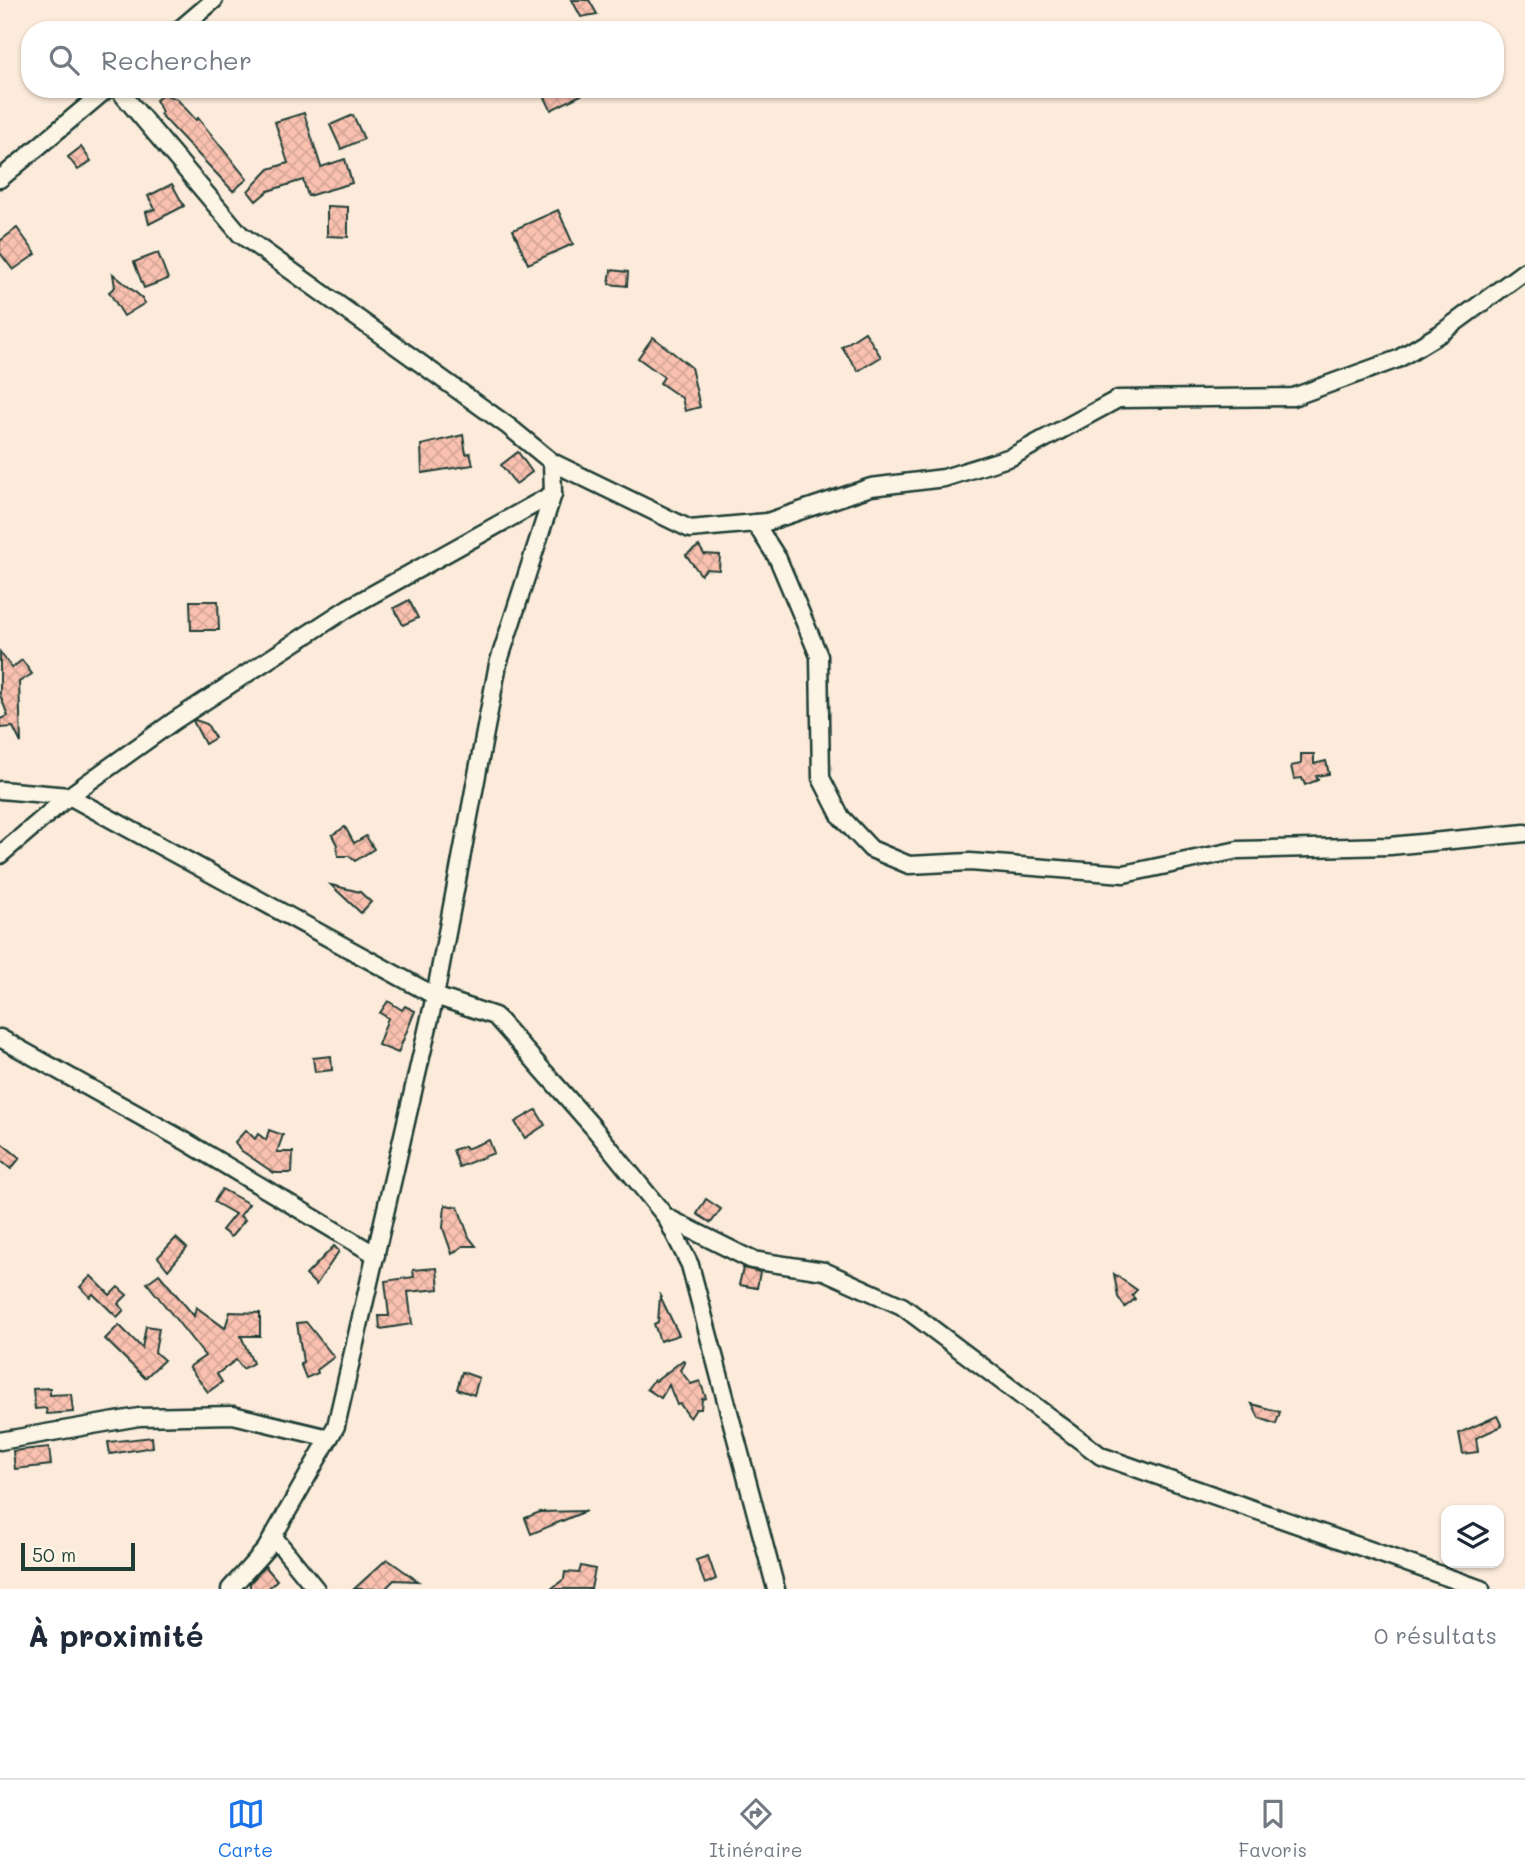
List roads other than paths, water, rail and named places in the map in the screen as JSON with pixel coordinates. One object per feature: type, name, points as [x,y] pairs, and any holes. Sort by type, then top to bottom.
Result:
[{"type":"street","points":[[190,21],[214,0]]},
{"type":"street","points":[[0,179],[96,98]]},
{"type":"street","points":[[126,98],[240,234],[508,426],[552,462],[690,529],[755,523],[871,487],[944,478],[1011,457],[1118,399],[1293,397],[1398,359],[1441,333],[1525,271]]},
{"type":"street","points":[[230,1589],[274,1536],[336,1426],[435,996],[498,664],[553,494],[552,462]]},
{"type":"street","points":[[0,855],[69,796],[174,721],[348,608],[553,494]]},
{"type":"street","points":[[755,523],[778,559],[819,656],[821,778],[841,817],[871,849],[909,865],[970,862],[1124,874],[1238,850],[1390,846],[1525,833]]},
{"type":"street","points":[[0,790],[69,796],[435,996],[495,1016],[592,1126],[666,1217],[690,1265],[776,1589]]},
{"type":"street","points":[[0,1038],[185,1141],[376,1255]]},
{"type":"street","points":[[666,1217],[752,1260],[824,1270],[902,1306],[1101,1455],[1481,1589]]},
{"type":"street","points":[[0,1441],[139,1418],[233,1415],[329,1438]]},
{"type":"street","points":[[274,1536],[316,1589]]}]
